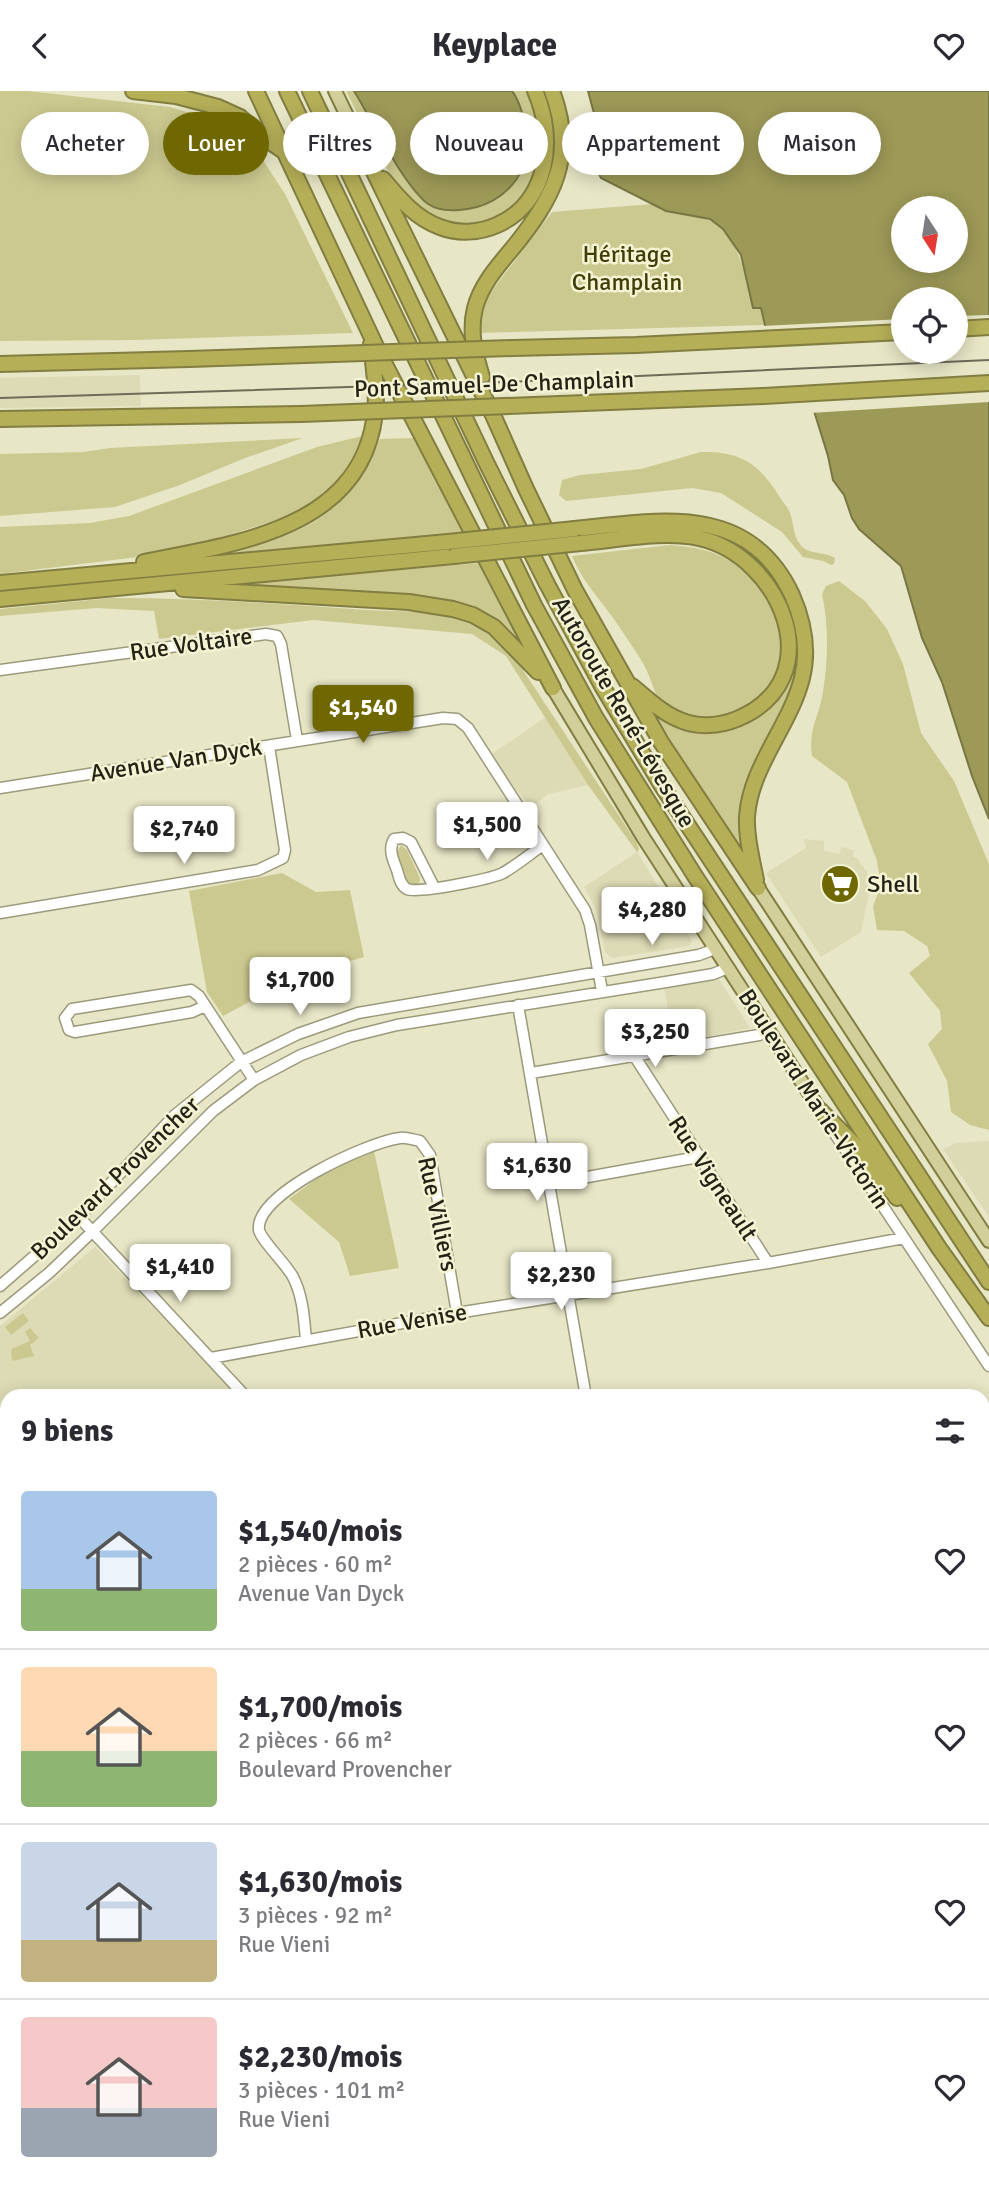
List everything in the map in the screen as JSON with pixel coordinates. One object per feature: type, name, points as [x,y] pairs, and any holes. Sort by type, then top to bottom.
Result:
[{"type":"highway","points":[[132,91],[176,96],[218,107],[240,117],[283,151]]},
{"type":"highway","points":[[256,91],[283,151]]},
{"type":"highway","name":"Autoroute René-Lévesque","points":[[286,91],[473,481],[571,674],[656,816],[939,1248],[989,1318]]},
{"type":"highway","name":"Autoroute René-Lévesque","points":[[310,91],[486,462],[602,687],[662,786],[989,1282]]},
{"type":"highway","points":[[378,175],[409,208],[433,224],[469,232],[503,223],[527,202],[537,187],[543,170],[546,130],[535,91]]},
{"type":"highway","points":[[493,415],[474,349],[474,315],[484,286],[535,220],[554,186],[561,163],[563,138],[552,91]]},
{"type":"highway","points":[[294,175],[370,335],[553,688]]},
{"type":"highway","points":[[375,175],[569,578],[625,680],[681,773],[758,888]]},
{"type":"highway","points":[[968,328],[989,327]]},
{"type":"highway","name":"Pont Samuel-De Champlain","points":[[0,364],[636,345],[891,333]]},
{"type":"highway","points":[[77,576],[197,552],[270,533],[299,521],[330,501],[355,472],[371,436],[376,398],[370,335]]},
{"type":"highway","name":"Pont Samuel-De Champlain","points":[[0,419],[411,411],[989,383]]},
{"type":"highway","points":[[0,599],[146,586],[451,549],[575,529],[671,520],[712,526],[735,535],[772,565],[790,591],[802,625],[804,667],[796,698],[759,773],[749,803],[747,834],[758,888]]},
{"type":"highway","points":[[0,583],[672,535],[691,536],[716,543],[740,556],[760,574],[776,596],[784,617],[789,650],[780,681],[756,708],[732,721],[707,725],[682,721],[664,711],[625,680]]},
{"type":"highway","points":[[146,586],[409,602],[453,609],[472,615],[499,631],[553,688]]},
{"type":"highway","points":[[820,1110],[853,1143],[939,1248]]},
{"type":"main road","points":[[335,91],[345,112]]},
{"type":"main road","name":"Boulevard Marie-Victorin","points":[[553,688],[605,776],[820,1110]]},
{"type":"main road","points":[[758,888],[989,1241]]},
{"type":"street","name":"Rue Voltaire","points":[[0,670],[266,634],[277,636],[281,644],[297,740]]},
{"type":"street","name":"Avenue Van Dyck","points":[[0,788],[297,740],[443,718],[457,719],[468,728],[585,910],[602,991]]},
{"type":"street","points":[[0,913],[258,870],[272,865],[283,858],[285,850],[269,745]]},
{"type":"street","points":[[434,887],[411,842],[403,838],[394,839],[390,845],[392,854],[404,888],[410,890],[434,887],[486,879],[503,873],[544,845]]},
{"type":"street","name":"Boulevard Provencher","points":[[0,1286],[79,1217],[175,1115],[241,1062],[298,1034],[358,1013],[699,955],[715,949]]},
{"type":"street","name":"Boulevard Provencher","points":[[0,1313],[93,1231],[213,1111],[254,1080],[301,1055],[349,1037],[397,1025],[697,977],[728,968]]},
{"type":"street","points":[[205,1006],[192,1012],[75,1032],[69,1030],[65,1017],[72,1009],[191,990],[199,996],[254,1080]]},
{"type":"street","points":[[518,1005],[585,1389]]},
{"type":"street","points":[[531,1073],[635,1057],[769,1031]]},
{"type":"street","name":"Rue Vigneault","points":[[635,1057],[768,1262]]},
{"type":"street","name":"Boulevard Marie-Victorin","points":[[820,1110],[989,1366]]},
{"type":"street","name":"Rue Villiers","points":[[306,1340],[303,1308],[294,1278],[259,1234],[262,1212],[294,1184],[305,1178],[361,1149],[401,1137],[420,1141],[430,1155],[457,1313]]},
{"type":"street","points":[[549,1184],[698,1157]]},
{"type":"street","points":[[79,1217],[239,1389]]},
{"type":"street","name":"Rue Venise","points":[[211,1358],[457,1313],[904,1238]]},
{"type":"shaded area","points":[[354,91],[512,91],[522,112],[410,112],[410,175],[519,175],[506,192],[477,207],[443,210],[431,206],[418,195],[396,164],[396,112],[366,112]]},
{"type":"shaded area","points":[[588,91],[989,91],[989,819],[972,776],[942,682],[922,638],[901,566],[859,529],[852,518],[844,495],[833,480],[809,395],[772,355],[761,308],[753,308],[741,255],[723,229],[710,219],[666,211],[600,175],[744,175],[744,112],[594,112]]},
{"type":"shaded area","points":[[140,375],[141,406],[0,408],[0,378]]},
{"type":"shaded area","points":[[546,717],[588,785],[548,794],[532,807],[486,758]]},
{"type":"shaded area","points":[[804,839],[824,841],[824,851],[840,854],[841,847],[854,850],[853,857],[857,858],[872,880],[861,932],[821,957],[766,873],[806,848]]},
{"type":"shaded area","points":[[637,852],[692,941],[689,946],[612,958],[605,952],[596,909],[584,887]]},
{"type":"shaded area","points":[[719,979],[750,1028],[675,1043],[664,989]]},
{"type":"shaded area","points":[[989,1141],[989,1217],[943,1149],[956,1143]]},
{"type":"shaded area","points":[[95,1247],[233,1389],[0,1389],[0,1326]]},
{"type":"green space","points":[[0,91],[28,91],[170,107],[187,112],[163,112],[163,175],[269,175],[269,169],[285,194],[353,333],[135,340],[0,341]]},
{"type":"green space","points":[[346,91],[528,91],[535,112],[410,112],[410,175],[535,175],[534,179],[523,199],[506,214],[487,223],[464,225],[440,219],[415,205],[392,175],[396,175],[396,112],[357,112]]},
{"type":"green space","name":"Héritage Champlain","points":[[653,204],[706,219],[726,232],[739,256],[753,307],[761,307],[764,325],[478,333],[482,308],[493,289],[552,212]]},
{"type":"green space","points":[[362,436],[346,474],[315,503],[286,517],[200,544],[154,555],[0,574],[0,527],[90,523],[129,516],[317,447]]},
{"type":"green space","points":[[303,438],[115,507],[0,516],[0,454],[84,452],[110,448]]},
{"type":"green space","points":[[416,438],[465,534],[214,559],[213,555],[270,541],[314,522],[350,491],[380,439]]},
{"type":"green space","points":[[701,452],[739,457],[758,469],[788,509],[800,544],[807,550],[835,558],[834,564],[803,557],[782,532],[721,493],[692,488],[566,501],[559,495],[562,480],[580,475],[641,469]]},
{"type":"green space","points":[[670,545],[709,551],[731,562],[759,587],[778,618],[782,650],[775,677],[759,698],[736,712],[708,718],[696,717],[678,713],[663,704],[640,658],[582,576],[572,556]]},
{"type":"green space","points":[[450,546],[451,551],[146,581],[146,576]]},
{"type":"green space","points":[[480,563],[520,641],[518,643],[482,613],[229,586],[229,584]]},
{"type":"green space","points":[[839,581],[865,601],[887,629],[903,664],[921,733],[954,781],[989,864],[989,1130],[970,1125],[951,1112],[947,1081],[928,1044],[942,1029],[940,1011],[909,973],[930,956],[927,946],[904,931],[877,930],[873,906],[881,886],[877,861],[847,782],[812,756],[811,738],[823,692],[827,655],[822,594],[826,586]]},
{"type":"green space","points":[[111,598],[207,600],[417,612],[455,617],[473,624],[491,635],[513,655],[639,849],[637,852],[588,785],[506,656],[472,634],[313,620],[159,639],[154,611],[97,608],[0,616],[0,609]]},
{"type":"green space","points":[[792,659],[798,659],[796,686],[767,748],[743,845],[738,846],[657,719],[659,717],[673,725],[704,731],[720,731],[750,721],[764,712],[775,700]]},
{"type":"green space","points":[[401,845],[407,850],[420,878],[416,886],[407,882],[397,852]]},
{"type":"green space","points":[[282,873],[316,892],[350,890],[364,957],[297,976],[223,1016],[207,992],[189,891]]},
{"type":"green space","points":[[374,1151],[399,1268],[350,1276],[339,1242],[289,1199],[327,1171]]},
{"type":"green space","points":[[23,1313],[29,1321],[11,1335],[5,1327]]},
{"type":"green space","points":[[30,1328],[39,1338],[30,1345],[34,1356],[12,1361],[11,1349],[30,1341],[25,1332]]},
{"type":"pier","points":[[989,315],[989,402],[810,413],[805,397],[769,357],[761,326],[891,320],[891,364],[968,364],[968,316]]},
{"type":"tram line","points":[[0,398],[506,382],[989,360]]},
{"type":"place","name":"Shell","points":[[840,884]]}]
